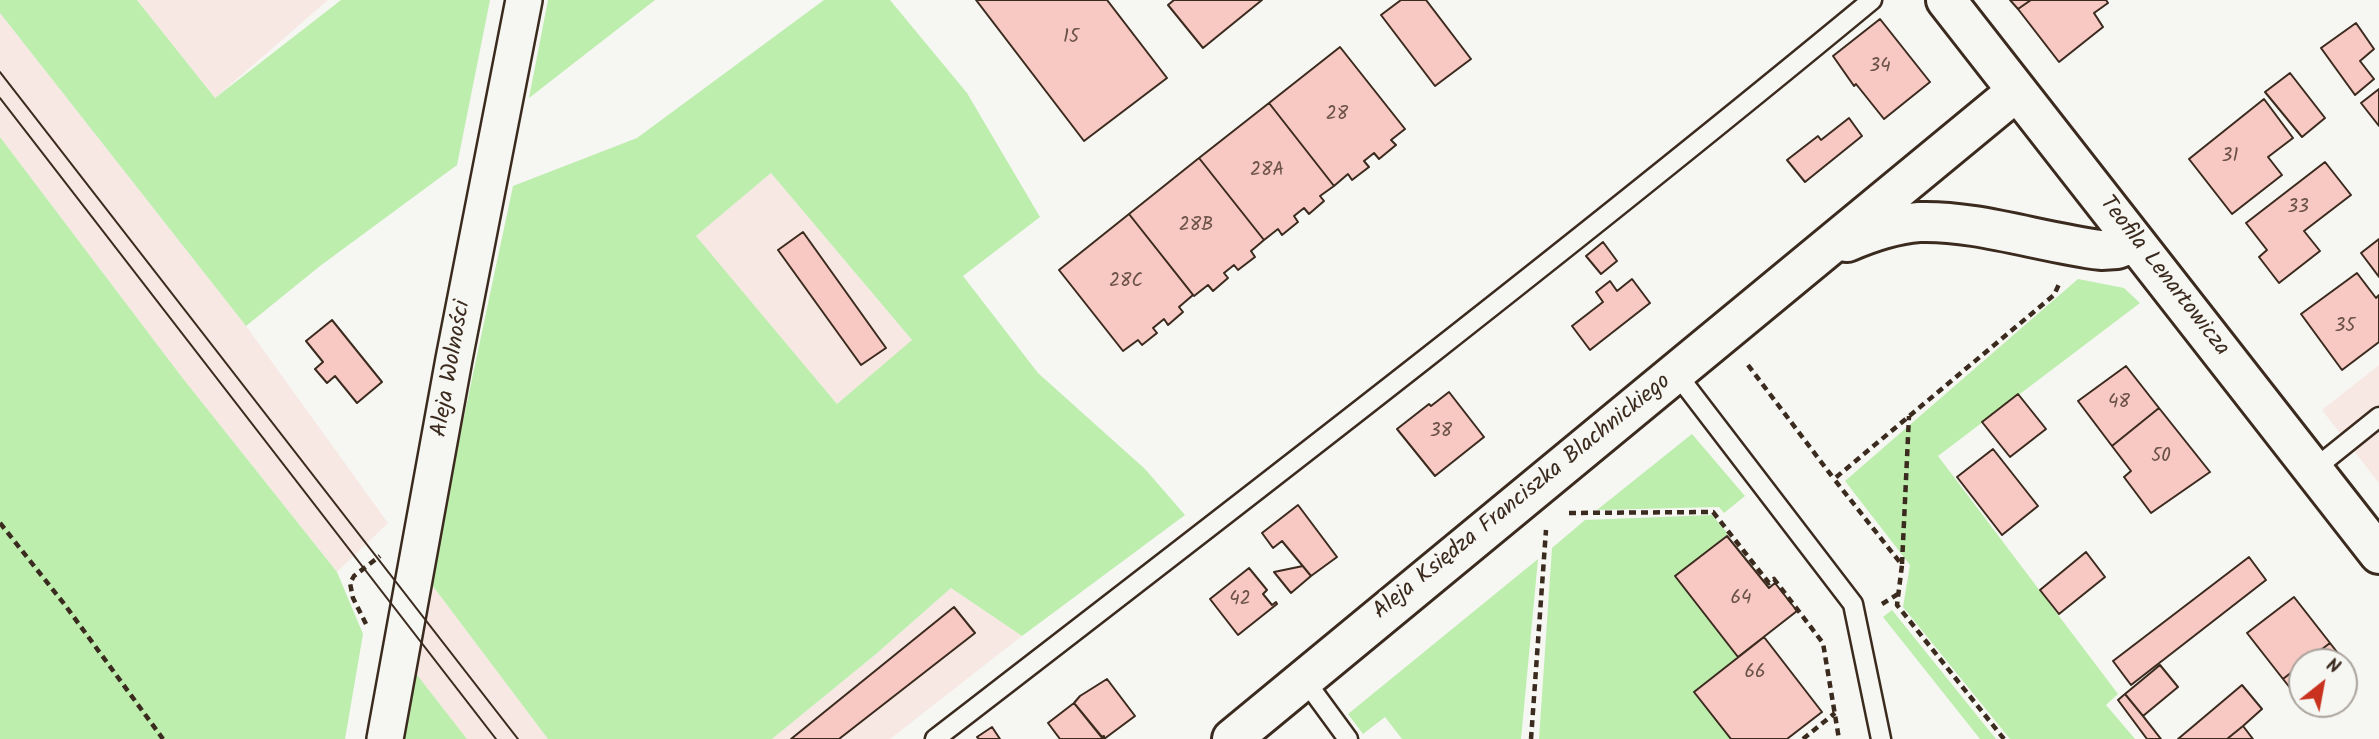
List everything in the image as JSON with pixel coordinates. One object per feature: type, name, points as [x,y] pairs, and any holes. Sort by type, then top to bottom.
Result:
[{"type":"street","name":"Aleja Wolności","points":[[385,739],[524,0]]},
{"type":"street","name":"Teofila Lenartowicza","points":[[1946,0],[2379,554]]},
{"type":"street","name":"Aleja Księdza Franciszka Blachnickiego","points":[[1232,739],[2017,91]]},
{"type":"street","name":"Aleja Księdza Franciszka Blachnickiego","points":[[1815,258],[1871,232],[1917,222],[1959,224],[2101,250],[2117,249],[2135,242]]},
{"type":"lane","points":[[935,739],[1720,126],[1872,0]]},
{"type":"lane","points":[[1676,373],[1853,604],[1881,739]]},
{"type":"lane","points":[[2313,470],[2379,416]]},
{"type":"lane","points":[[1304,679],[1348,739]]},
{"type":"path","points":[[1834,479],[2054,295],[2062,278]]},
{"type":"path","points":[[1748,365],[1902,565]]},
{"type":"path","points":[[1909,416],[1902,565],[1897,605],[2004,739]]},
{"type":"path","points":[[1568,513],[1713,512],[1768,584],[1774,579],[1823,643],[1839,739]]},
{"type":"path","points":[[0,523],[65,605],[163,739]]},
{"type":"path","points":[[1531,739],[1546,530]]},
{"type":"path","points":[[1804,739],[1835,713]]},
{"type":"shaded area","points":[[137,0],[328,0],[215,98]]},
{"type":"shaded area","points":[[0,13],[246,326],[388,523],[337,572],[181,376],[0,137]]},
{"type":"shaded area","points":[[771,173],[913,341],[837,404],[695,236]]},
{"type":"shaded area","points":[[2379,365],[2379,483],[2322,410]]},
{"type":"shaded area","points":[[429,581],[548,739],[467,739],[414,671]]},
{"type":"shaded area","points":[[951,588],[1022,636],[890,739],[772,739],[876,654]]},
{"type":"green space","points":[[0,0],[137,0],[215,98],[341,0],[490,0],[457,165],[320,266],[246,326],[0,13]]},
{"type":"green space","points":[[548,0],[655,0],[529,98]]},
{"type":"green space","points":[[824,0],[890,0],[967,93],[1040,217],[963,276],[1038,373],[1145,469],[1185,515],[1022,636],[951,588],[772,739],[548,739],[429,581],[513,186],[637,138]],"holes":[[[771,173],[912,340],[837,404],[696,236]]]},
{"type":"green space","points":[[0,137],[181,376],[337,572],[363,634],[345,739],[0,739]]},
{"type":"green space","points":[[2078,279],[2124,288],[2140,303],[1938,456],[2118,694],[2106,705],[2135,739],[2010,739],[1903,607],[1910,565],[1845,481]]},
{"type":"green space","points":[[1692,434],[1745,496],[1724,513],[1719,507],[1597,510]]},
{"type":"green space","points":[[1712,515],[1728,534],[1675,576],[1738,657],[1694,692],[1731,739],[1539,739],[1552,548],[1585,520]]},
{"type":"green space","points":[[1538,559],[1521,739],[1402,739],[1385,717],[1363,734],[1348,714]]},
{"type":"green space","points":[[1892,610],[1996,739],[1980,739],[1883,617]]},
{"type":"green space","points":[[414,671],[467,739],[403,739]]},
{"type":"building","points":[[976,0],[1107,0],[1167,78],[1084,141]]},
{"type":"building","points":[[1174,0],[1262,0],[1203,48],[1168,5]]},
{"type":"building","points":[[1401,0],[1426,0],[1471,59],[1435,86],[1381,15]]},
{"type":"building","points":[[2010,0],[2031,0],[2018,9]]},
{"type":"building","points":[[2031,0],[2106,0],[2108,3],[2094,13],[2103,27],[2059,62],[2018,9]]},
{"type":"building","points":[[1880,19],[1930,82],[1884,119],[1856,84],[1854,86],[1833,56]]},
{"type":"building","points":[[2356,23],[2374,49],[2360,61],[2374,79],[2355,95],[2321,48]]},
{"type":"building","points":[[1340,47],[1405,129],[1391,140],[1396,145],[1379,159],[1374,153],[1364,161],[1369,167],[1352,180],[1348,174],[1334,186],[1269,103]]},
{"type":"building","points":[[2290,73],[2325,118],[2302,137],[2265,92]]},
{"type":"building","points":[[2379,89],[2379,126],[2361,103]]},
{"type":"building","points":[[2264,99],[2293,138],[2268,157],[2282,175],[2232,214],[2189,159]]},
{"type":"building","points":[[1269,103],[1334,186],[1320,196],[1324,201],[1309,214],[1304,208],[1294,216],[1298,222],[1282,235],[1278,229],[1264,240],[1199,158]]},
{"type":"building","points":[[1849,118],[1862,136],[1805,182],[1787,160],[1818,136],[1821,140]]},
{"type":"building","points":[[1199,158],[1264,240],[1251,251],[1255,257],[1238,270],[1234,265],[1224,273],[1228,278],[1213,291],[1208,285],[1194,296],[1129,214]]},
{"type":"building","points":[[2325,162],[2351,195],[2304,231],[2320,251],[2279,283],[2259,257],[2267,250],[2246,223]]},
{"type":"building","points":[[1129,214],[1193,295],[1179,307],[1183,312],[1168,325],[1164,319],[1153,328],[1157,333],[1142,345],[1138,340],[1123,351],[1059,270]]},
{"type":"building","points":[[803,232],[886,348],[861,365],[778,250]]},
{"type":"building","points":[[2379,239],[2379,277],[2361,253]]},
{"type":"building","points":[[1603,242],[1617,261],[1601,274],[1586,256]]},
{"type":"building","points":[[2357,273],[2376,298],[2379,295],[2379,342],[2342,370],[2301,314]]},
{"type":"building","points":[[1632,279],[1650,303],[1590,350],[1572,326],[1603,302],[1596,292],[1610,281],[1617,291]]},
{"type":"building","points":[[332,320],[382,382],[357,403],[335,376],[327,383],[315,369],[323,362],[306,341]]},
{"type":"building","points":[[2126,366],[2159,408],[2112,446],[2078,401]]},
{"type":"building","points":[[1449,392],[1484,437],[1435,476],[1397,429]]},
{"type":"building","points":[[2018,394],[2046,429],[2010,457],[1982,422]]},
{"type":"building","points":[[2159,408],[2210,472],[2151,513],[2124,477],[2131,471],[2112,446]]},
{"type":"building","points":[[1993,449],[2038,506],[2002,535],[1957,477]]},
{"type":"building","points":[[1298,505],[1337,557],[1311,576],[1282,541],[1273,548],[1262,533]]},
{"type":"building","points":[[1727,536],[1769,588],[1775,583],[1797,611],[1738,657],[1675,576]]},
{"type":"building","points":[[2086,552],[2105,577],[2059,614],[2040,590]]},
{"type":"building","points":[[2249,557],[2266,580],[2131,685],[2113,661]]},
{"type":"building","points":[[1303,566],[1311,576],[1291,593],[1274,572]]},
{"type":"building","points":[[1249,568],[1267,590],[1263,594],[1272,605],[1276,602],[1277,604],[1238,635],[1210,599]]},
{"type":"building","points":[[2294,597],[2330,643],[2323,648],[2288,648],[2288,675],[2283,679],[2247,633]]},
{"type":"building","points":[[954,607],[975,633],[839,739],[791,739]]},
{"type":"building","points":[[1764,637],[1822,712],[1787,739],[1731,739],[1694,692]]},
{"type":"building","points":[[2160,665],[2178,687],[2143,716],[2125,694]]},
{"type":"building","points":[[1107,679],[1135,716],[1104,739],[1074,703],[1080,696]]},
{"type":"building","points":[[2242,685],[2262,709],[2243,726],[2227,739],[2178,739]]},
{"type":"building","points":[[2125,694],[2161,739],[2147,739],[2118,700]]},
{"type":"building","points":[[1074,703],[1103,739],[1060,739],[1048,723]]},
{"type":"building","points":[[2243,726],[2253,739],[2227,739]]},
{"type":"building","points":[[992,727],[1000,739],[977,737]]},
{"type":"tram line","points":[[0,72],[518,739]]},
{"type":"tram line","points":[[0,98],[496,739]]}]
